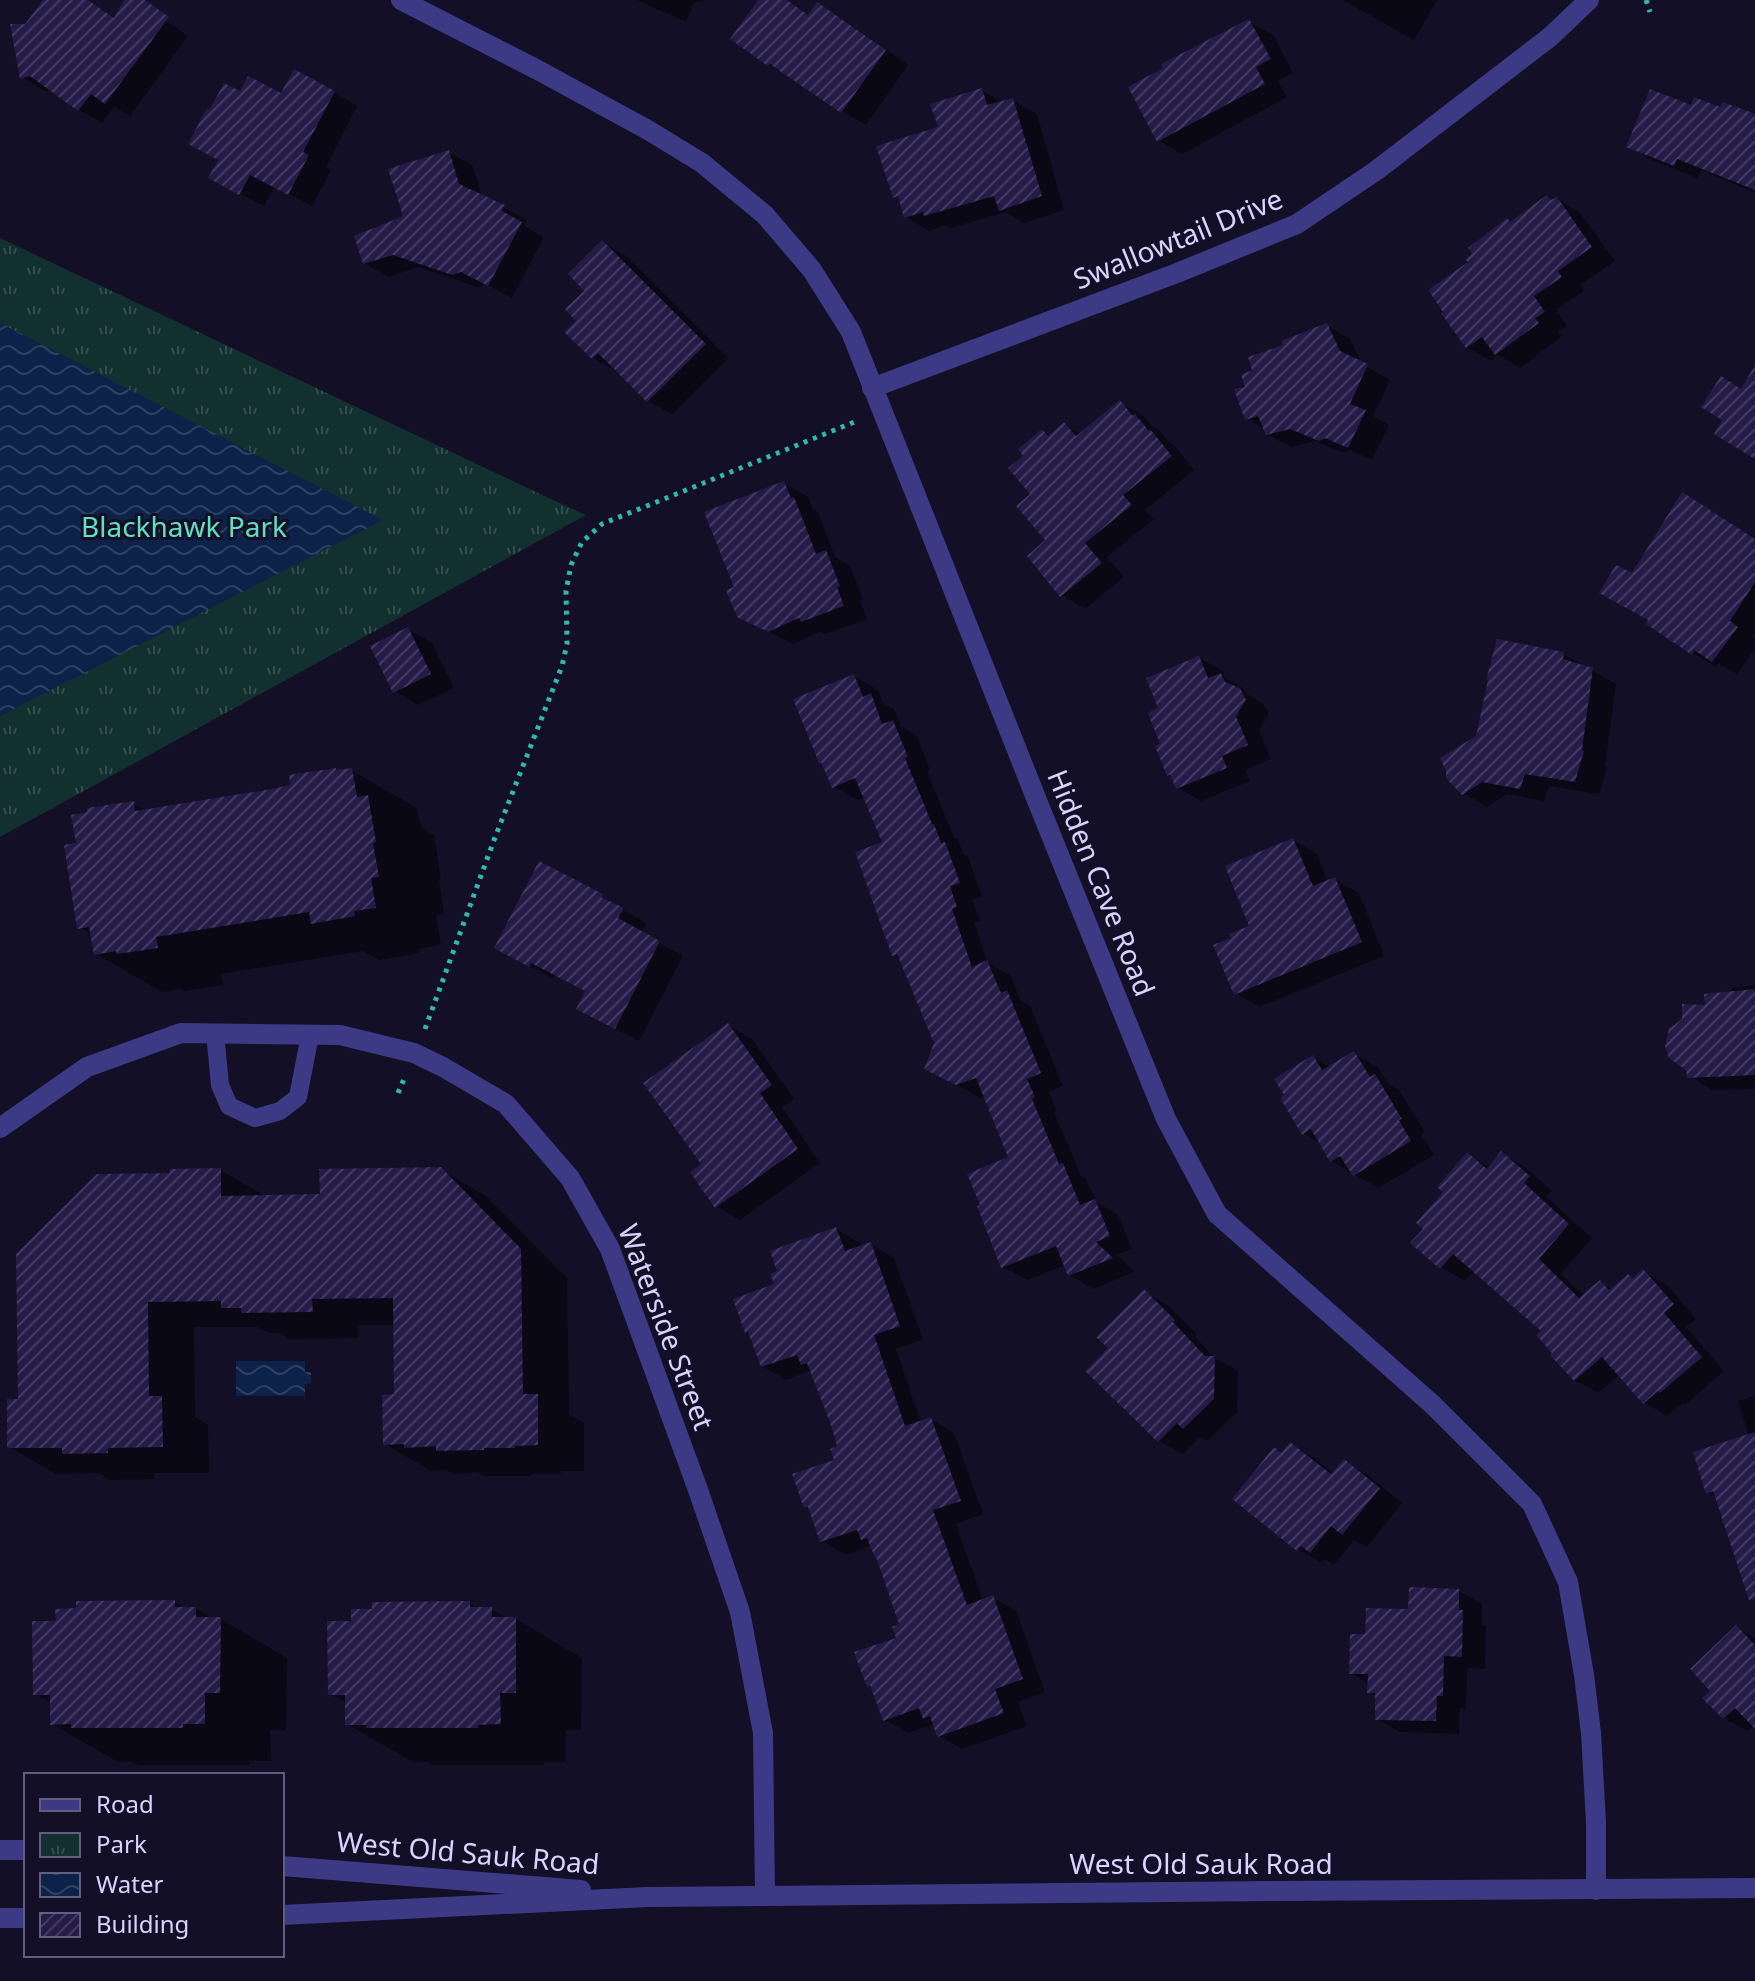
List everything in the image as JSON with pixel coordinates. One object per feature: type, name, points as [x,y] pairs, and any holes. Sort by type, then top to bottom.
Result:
[{"type":"street","name":"Hidden Cave Road","points":[[401,0],[536,69],[702,163],[765,215],[812,270],[851,332],[1166,1119],[1217,1214],[1433,1405],[1532,1504],[1568,1582],[1584,1675],[1591,1733],[1596,1890]]},
{"type":"street","name":"Swallowtail Drive","points":[[872,388],[1177,273],[1297,224],[1377,170],[1550,37],[1589,0]]},
{"type":"street","name":"Waterside Street","points":[[0,1128],[87,1067],[181,1033],[340,1035],[414,1053],[506,1104],[570,1178],[610,1249],[740,1612],[763,1733],[765,1896]]},
{"type":"street","points":[[0,1850],[24,1850]]},
{"type":"street","name":"West Old Sauk Road","points":[[284,1866],[535,1885],[648,1897]]},
{"type":"street","name":"West Old Sauk Road","points":[[284,1915],[648,1897],[1755,1888]]},
{"type":"street","points":[[0,1918],[24,1918]]},
{"type":"lane","points":[[215,1033],[220,1085],[229,1106],[255,1118],[280,1111],[298,1097],[310,1035]]},
{"type":"path","points":[[1646,0],[1650,12]]},
{"type":"path","points":[[398,1093],[435,1006],[494,840],[562,666],[567,644],[566,591],[571,565],[582,542],[602,524],[882,411]]},
{"type":"green space","name":"Blackhawk Park","points":[[0,238],[540,494],[586,515],[0,837]]},
{"type":"water","points":[[0,323],[383,520],[0,716]]},
{"type":"water","points":[[236,1361],[305,1361],[305,1372],[311,1372],[311,1383],[305,1384],[305,1396],[236,1396]]},
{"type":"building","points":[[43,0],[88,0],[114,18],[124,0],[145,0],[169,17],[105,104],[91,94],[78,111],[30,76],[20,79],[10,24],[25,24]]},
{"type":"building","points":[[758,0],[787,0],[808,15],[817,2],[886,50],[841,113],[730,39]]},
{"type":"building","points":[[1249,19],[1271,59],[1256,67],[1265,84],[1157,142],[1128,87],[1163,68],[1161,64]]},
{"type":"building","points":[[294,69],[335,91],[303,152],[309,155],[288,195],[250,175],[239,195],[208,178],[218,160],[188,144],[224,83],[240,91],[248,76],[281,93]]},
{"type":"building","points":[[982,88],[987,105],[1013,98],[1042,196],[999,211],[994,196],[924,216],[923,212],[904,218],[898,196],[893,198],[876,146],[938,127],[930,104]]},
{"type":"building","points":[[1650,89],[1691,105],[1694,97],[1720,107],[1723,102],[1755,114],[1755,190],[1677,159],[1674,166],[1626,147]]},
{"type":"building","points":[[449,150],[459,184],[505,205],[502,211],[522,222],[488,286],[461,272],[452,275],[393,255],[363,264],[354,236],[403,216],[388,169]]},
{"type":"building","points":[[1547,195],[1551,200],[1557,197],[1592,247],[1558,271],[1562,277],[1534,296],[1545,312],[1535,318],[1539,323],[1495,355],[1482,337],[1466,348],[1428,290],[1468,262],[1465,259],[1472,254],[1468,248],[1507,218],[1510,222]]},
{"type":"building","points":[[602,240],[706,344],[647,402],[598,353],[592,359],[564,332],[576,321],[565,309],[584,291],[568,274]]},
{"type":"building","points":[[1327,323],[1340,351],[1368,364],[1350,404],[1366,410],[1348,448],[1290,429],[1266,435],[1258,416],[1245,420],[1234,389],[1245,387],[1241,375],[1252,370],[1248,357],[1283,345],[1281,341]]},
{"type":"building","points":[[1755,365],[1755,459],[1714,434],[1722,420],[1701,407],[1721,376],[1741,389]]},
{"type":"building","points":[[1120,400],[1172,456],[1123,495],[1132,505],[1085,543],[1102,563],[1060,597],[1027,556],[1045,540],[1016,506],[1030,494],[1008,468],[1023,456],[1018,449],[1042,429],[1048,436],[1064,422],[1076,436]]},
{"type":"building","points":[[784,481],[791,498],[794,497],[816,554],[826,550],[844,606],[801,622],[799,618],[768,632],[737,617],[726,590],[734,587],[704,512]]},
{"type":"building","points":[[1682,492],[1755,539],[1755,582],[1730,621],[1738,627],[1712,662],[1694,650],[1692,655],[1646,624],[1648,620],[1599,593],[1616,565],[1632,573]]},
{"type":"building","points":[[408,627],[431,674],[393,693],[370,646]]},
{"type":"building","points":[[1497,639],[1564,652],[1563,659],[1593,668],[1584,751],[1575,782],[1525,774],[1520,789],[1482,782],[1462,795],[1446,778],[1440,758],[1476,736]]},
{"type":"building","points":[[1199,656],[1208,678],[1221,673],[1225,682],[1240,688],[1246,700],[1236,716],[1248,745],[1222,756],[1227,768],[1176,789],[1155,746],[1160,744],[1148,713],[1158,708],[1146,678]]},
{"type":"building","points":[[854,674],[863,697],[871,693],[882,724],[893,720],[932,824],[941,843],[945,842],[960,883],[950,886],[957,907],[952,909],[972,967],[987,960],[1001,993],[1007,990],[1041,1073],[1027,1079],[1059,1164],[1063,1163],[1080,1205],[1095,1199],[1110,1236],[1096,1242],[1113,1258],[1068,1276],[1056,1246],[1001,1268],[967,1174],[1008,1157],[976,1078],[956,1085],[924,1069],[934,1043],[897,954],[892,956],[855,852],[882,842],[855,778],[832,788],[793,699]]},
{"type":"building","points":[[352,768],[357,797],[368,795],[379,877],[371,878],[376,908],[354,911],[355,916],[311,924],[309,912],[156,937],[158,948],[94,955],[89,927],[77,929],[64,845],[76,843],[71,815],[87,812],[87,808],[134,801],[135,811],[272,789],[290,785],[289,775]]},
{"type":"building","points":[[1293,838],[1313,886],[1335,877],[1362,942],[1234,995],[1213,945],[1249,926],[1225,866]]},
{"type":"building","points":[[539,861],[603,894],[601,897],[624,908],[618,918],[660,941],[615,1029],[576,1009],[585,991],[494,948]]},
{"type":"building","points":[[1755,989],[1755,1075],[1687,1078],[1686,1070],[1669,1058],[1665,1046],[1669,1029],[1682,1019],[1682,1004],[1705,1005],[1704,994]]},
{"type":"building","points":[[728,1023],[772,1085],[760,1093],[798,1149],[715,1208],[690,1172],[701,1164],[643,1083]]},
{"type":"building","points":[[1354,1051],[1370,1077],[1375,1074],[1402,1119],[1399,1120],[1411,1141],[1353,1176],[1340,1156],[1330,1162],[1311,1129],[1302,1135],[1280,1098],[1284,1095],[1274,1079],[1313,1055],[1322,1070]]},
{"type":"building","points":[[1501,1151],[1530,1176],[1524,1183],[1569,1224],[1539,1259],[1579,1298],[1600,1280],[1609,1290],[1628,1274],[1633,1278],[1643,1269],[1674,1304],[1664,1313],[1702,1357],[1643,1404],[1602,1357],[1574,1381],[1536,1335],[1541,1331],[1453,1254],[1440,1269],[1410,1243],[1423,1229],[1416,1223],[1443,1192],[1437,1187],[1467,1152],[1487,1169]]},
{"type":"building","points":[[441,1167],[521,1249],[523,1394],[538,1394],[538,1445],[436,1451],[436,1446],[404,1448],[404,1444],[383,1445],[382,1395],[394,1394],[393,1298],[312,1299],[313,1312],[241,1313],[241,1308],[221,1308],[221,1301],[148,1302],[149,1396],[162,1396],[163,1447],[108,1448],[108,1453],[62,1454],[62,1448],[7,1448],[7,1399],[18,1399],[16,1254],[97,1174],[170,1173],[170,1169],[221,1168],[221,1196],[320,1194],[319,1169]]},
{"type":"building","points":[[836,1227],[845,1251],[871,1242],[900,1326],[874,1335],[905,1426],[931,1417],[961,1501],[933,1510],[967,1605],[993,1595],[1023,1679],[995,1689],[1004,1713],[937,1737],[930,1716],[923,1719],[919,1708],[883,1721],[870,1685],[867,1687],[854,1652],[896,1638],[892,1627],[899,1624],[876,1557],[867,1538],[861,1540],[857,1530],[820,1542],[792,1474],[834,1460],[830,1449],[837,1446],[831,1425],[807,1363],[801,1365],[797,1355],[761,1367],[733,1299],[774,1284],[770,1274],[777,1271],[770,1251]]},
{"type":"building","points":[[1144,1289],[1205,1356],[1215,1356],[1214,1399],[1183,1429],[1177,1423],[1158,1442],[1085,1371],[1108,1348],[1096,1337]]},
{"type":"building","points":[[1755,1432],[1755,1599],[1749,1600],[1713,1491],[1706,1494],[1693,1452]]},
{"type":"building","points":[[1290,1442],[1331,1474],[1344,1459],[1380,1488],[1342,1535],[1331,1526],[1310,1553],[1301,1546],[1297,1551],[1232,1499],[1274,1447],[1281,1453]]},
{"type":"building","points":[[1409,1587],[1459,1589],[1459,1610],[1463,1610],[1462,1657],[1444,1656],[1443,1696],[1437,1696],[1436,1721],[1375,1720],[1375,1693],[1367,1693],[1368,1674],[1349,1674],[1350,1634],[1365,1634],[1366,1608],[1408,1609]]},
{"type":"building","points":[[175,1600],[175,1607],[196,1607],[196,1617],[221,1617],[220,1693],[205,1693],[205,1724],[183,1724],[183,1728],[71,1728],[71,1724],[50,1725],[50,1695],[33,1695],[32,1621],[56,1621],[55,1609],[76,1608],[76,1601]]},
{"type":"building","points":[[470,1601],[470,1607],[492,1607],[492,1617],[516,1617],[516,1693],[500,1693],[501,1724],[478,1725],[478,1728],[366,1728],[366,1725],[345,1725],[345,1695],[328,1695],[327,1621],[351,1621],[351,1609],[372,1609],[372,1602]]},
{"type":"building","points":[[1736,1625],[1755,1645],[1755,1729],[1735,1708],[1723,1719],[1702,1698],[1710,1691],[1690,1669]]}]
